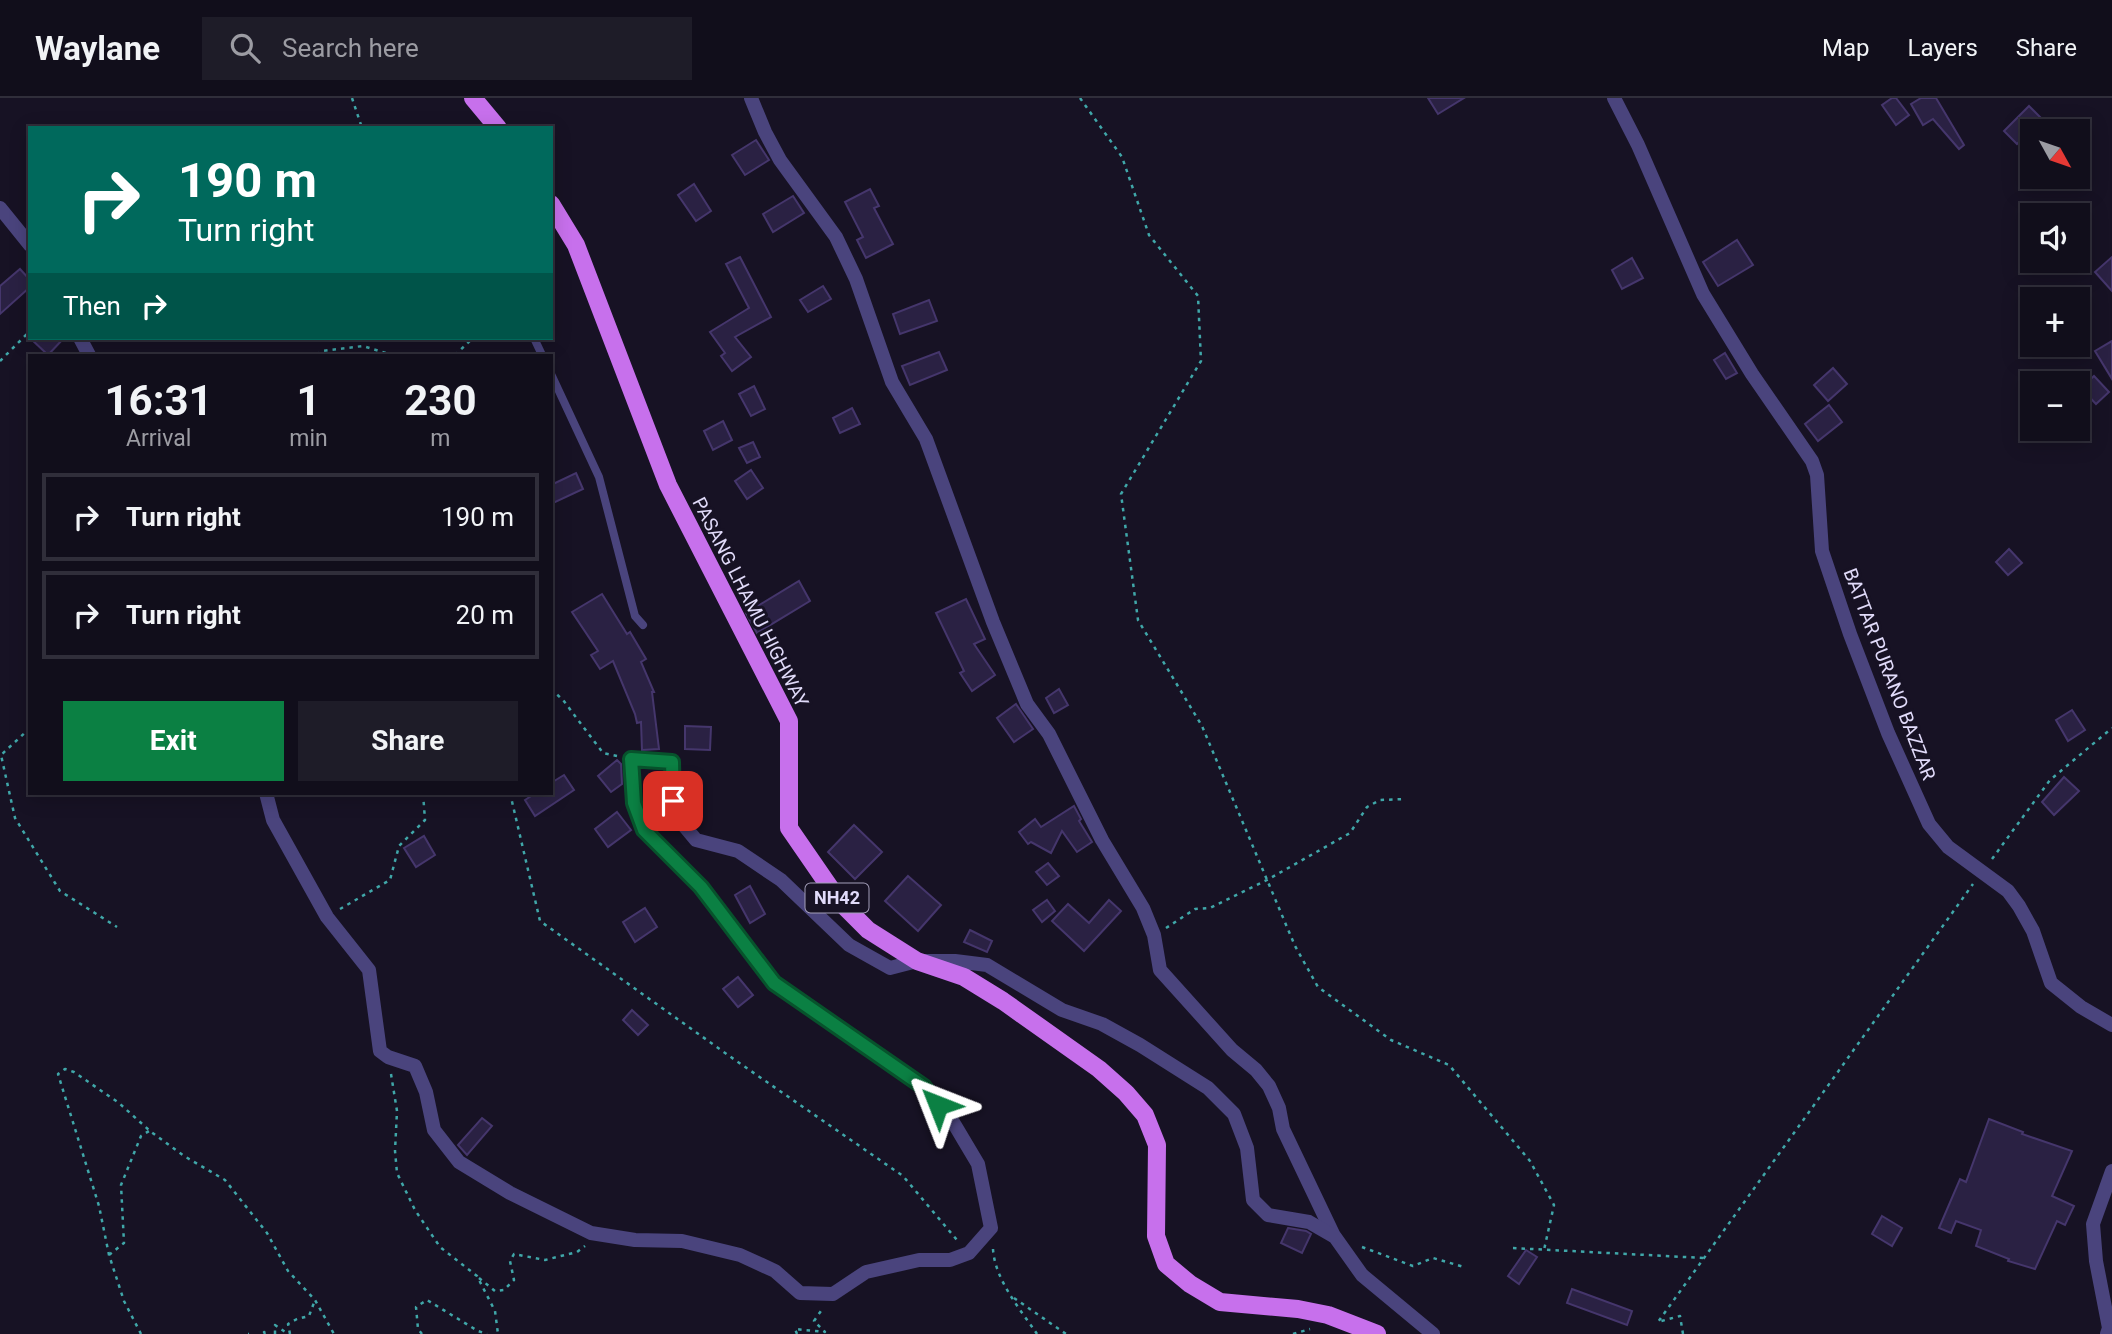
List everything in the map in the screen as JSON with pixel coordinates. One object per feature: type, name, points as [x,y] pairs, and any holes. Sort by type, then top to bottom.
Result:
[{"type":"main road","points":[[480,101],[497,126]]},
{"type":"main road","name":"PASANG LHAMU HIGHWAY","points":[[553,207],[576,245],[668,485],[789,721],[789,828],[840,902],[868,930],[917,961],[964,977],[1003,1001],[1099,1069],[1126,1093],[1145,1115],[1157,1145],[1156,1236],[1166,1264],[1182,1277],[1220,1301],[1328,1315],[1377,1334]]},
{"type":"street","points":[[751,98],[784,167],[836,237],[856,278],[892,383],[926,439],[993,622],[1027,704],[1049,734],[1102,840],[1143,908],[1154,935],[1160,970],[1231,1050],[1256,1070],[1269,1086],[1279,1108],[1283,1129],[1335,1237],[1363,1275],[1433,1334]]},
{"type":"street","name":"BATTAR PURANO BAZZAR","points":[[1614,98],[1638,145],[1703,294],[1752,374],[1812,460],[1817,475],[1822,551],[1888,733],[1929,824],[1948,847],[2008,891],[2033,931],[2051,982],[2081,1007],[2112,1025]]},
{"type":"street","points":[[0,208],[28,243]]},
{"type":"street","points":[[267,795],[273,820],[327,917],[369,970],[380,1051],[388,1057],[415,1066],[426,1092],[434,1130],[459,1162],[510,1193],[591,1233],[635,1240],[682,1241],[740,1255],[775,1271],[800,1293],[833,1294],[866,1272],[919,1260],[950,1261],[968,1253],[991,1228],[978,1164],[953,1122],[924,1087],[774,983],[701,887],[644,830],[634,803],[631,759],[672,762],[673,801],[681,822],[696,840],[738,851],[781,880],[849,945],[859,951],[890,968],[917,961],[955,961],[987,965],[1062,1010],[1102,1024],[1208,1088],[1234,1114],[1247,1148],[1253,1200],[1268,1215],[1309,1222],[1335,1237]]},
{"type":"street","points":[[2107,1334],[2109,1328],[2096,1261],[2093,1224],[2112,1171]]},
{"type":"lane","points":[[553,378],[599,477],[635,617],[643,625]]},
{"type":"path","points":[[352,98],[361,126]]},
{"type":"path","points":[[1080,98],[1122,157],[1149,235],[1198,296],[1201,361],[1121,494],[1138,620],[1202,726],[1295,946],[1318,987],[1391,1040],[1449,1065],[1530,1161],[1554,1205],[1545,1250]]},
{"type":"path","points":[[0,360],[28,333]]},
{"type":"path","points":[[456,354],[471,340]]},
{"type":"path","points":[[318,354],[322,351],[363,346],[389,354]]},
{"type":"path","points":[[553,691],[564,700],[603,753],[631,759]]},
{"type":"path","points":[[1684,1334],[1680,1316],[1658,1322],[2050,780],[2112,728]]},
{"type":"path","points":[[28,730],[1,755],[15,818],[60,891],[117,927]]},
{"type":"path","points":[[327,917],[390,880],[399,846],[425,820],[423,795]]},
{"type":"path","points":[[510,795],[540,921],[903,1176],[968,1253]]},
{"type":"path","points":[[1154,935],[1195,909],[1210,908],[1267,880],[1350,833],[1367,807],[1380,800],[1406,799]]},
{"type":"path","points":[[388,1057],[397,1111],[397,1173],[415,1210],[440,1247],[495,1291],[504,1290],[514,1280],[510,1261],[514,1254],[545,1260],[559,1258],[577,1252],[587,1244],[591,1233]]},
{"type":"path","points":[[141,1334],[124,1301],[109,1255],[99,1206],[58,1074],[65,1069],[75,1072],[119,1103],[150,1131],[184,1156],[225,1180],[267,1233],[288,1272],[315,1300],[334,1334]]},
{"type":"path","points":[[109,1255],[124,1243],[121,1185],[141,1136],[150,1131]]},
{"type":"path","points":[[991,1228],[994,1261],[1012,1296],[1037,1334]]},
{"type":"path","points":[[1361,1247],[1413,1266],[1433,1258],[1464,1267]]},
{"type":"path","points":[[1513,1248],[1704,1258]]},
{"type":"path","points":[[477,1276],[495,1311],[498,1334]]},
{"type":"path","points":[[797,1334],[795,1329],[825,1332],[814,1321],[833,1294]]},
{"type":"path","points":[[1012,1296],[1066,1334]]},
{"type":"path","points":[[289,1334],[288,1324],[309,1316],[315,1300]]},
{"type":"path","points":[[422,1334],[418,1329],[416,1307],[427,1300],[487,1334]]},
{"type":"path","points":[[275,1334],[275,1325],[289,1334]]},
{"type":"building","points":[[1428,98],[1464,98],[1438,114]]},
{"type":"building","points":[[1896,98],[1909,115],[1896,125],[1882,105]]},
{"type":"building","points":[[1921,98],[1936,98],[1964,145],[1959,149],[1933,119],[1923,125],[1911,104]]},
{"type":"building","points":[[2029,106],[2042,119],[2020,119],[2020,141],[2017,144],[2004,131]]},
{"type":"building","points":[[756,140],[769,160],[745,175],[732,155]]},
{"type":"building","points":[[694,184],[711,211],[696,221],[678,195]]},
{"type":"building","points":[[870,189],[879,206],[874,208],[893,244],[866,258],[857,240],[863,237],[845,202]]},
{"type":"building","points":[[793,196],[804,213],[773,232],[763,214]]},
{"type":"building","points":[[1737,240],[1753,265],[1718,286],[1703,262]]},
{"type":"building","points":[[740,257],[771,317],[735,337],[751,357],[732,371],[721,356],[725,353],[710,332],[749,308],[726,264]]},
{"type":"building","points":[[2112,257],[2112,291],[2095,272]]},
{"type":"building","points":[[1632,258],[1643,278],[1622,289],[1612,270]]},
{"type":"building","points":[[20,269],[28,278],[28,289],[0,314],[0,286]]},
{"type":"building","points":[[823,286],[831,299],[808,312],[800,300]]},
{"type":"building","points":[[929,300],[937,321],[900,334],[893,314]]},
{"type":"building","points":[[32,340],[62,340],[49,354]]},
{"type":"building","points":[[2112,341],[2112,379],[2095,351]]},
{"type":"building","points":[[939,352],[947,370],[910,385],[902,366]]},
{"type":"building","points":[[1725,353],[1737,373],[1726,379],[1714,360]]},
{"type":"building","points":[[1833,368],[1847,384],[1828,401],[1814,385]]},
{"type":"building","points":[[2094,376],[2109,392],[2096,404],[2090,398],[2090,380]]},
{"type":"building","points":[[754,386],[765,409],[751,416],[739,394]]},
{"type":"building","points":[[1829,405],[1842,422],[1818,441],[1805,424]]},
{"type":"building","points":[[852,408],[860,424],[840,433],[833,418]]},
{"type":"building","points":[[723,421],[732,440],[713,450],[704,431]]},
{"type":"building","points":[[753,442],[760,457],[747,463],[739,448]]},
{"type":"building","points":[[751,470],[763,488],[747,499],[735,481]]},
{"type":"building","points":[[576,473],[583,489],[553,503],[553,484]]},
{"type":"building","points":[[2009,549],[2022,563],[2008,575],[1996,562]]},
{"type":"building","points":[[799,581],[810,601],[757,633],[746,613]]},
{"type":"building","points":[[602,594],[646,659],[641,662],[654,692],[659,749],[642,750],[641,722],[637,723],[613,661],[600,669],[591,655],[598,651],[572,612]]},
{"type":"building","points":[[966,599],[985,639],[974,644],[995,675],[972,691],[960,673],[964,671],[936,613]]},
{"type":"building","points":[[1059,689],[1068,705],[1054,713],[1046,698]]},
{"type":"building","points":[[1016,704],[1033,729],[1014,742],[997,718]]},
{"type":"building","points":[[2072,710],[2085,730],[2068,741],[2056,720]]},
{"type":"building","points":[[685,726],[711,727],[710,750],[685,749]]},
{"type":"building","points":[[617,760],[621,764],[622,784],[611,792],[598,776]]},
{"type":"building","points":[[564,775],[574,790],[535,816],[525,800],[533,795],[553,795],[553,782]]},
{"type":"building","points":[[2064,777],[2079,791],[2054,815],[2042,802]]},
{"type":"building","points":[[1074,806],[1081,819],[1079,821],[1092,842],[1077,852],[1062,831],[1051,853],[1031,842],[1028,844],[1019,832],[1035,819],[1041,827]]},
{"type":"building","points":[[617,812],[631,830],[608,847],[595,829]]},
{"type":"building","points":[[854,825],[882,852],[855,879],[828,852]]},
{"type":"building","points":[[424,836],[435,855],[416,867],[404,848]]},
{"type":"building","points":[[1048,863],[1059,876],[1047,885],[1036,872]]},
{"type":"building","points":[[908,876],[941,905],[918,931],[885,901]]},
{"type":"building","points":[[750,886],[765,914],[750,923],[735,895]]},
{"type":"building","points":[[1047,900],[1055,911],[1042,922],[1033,910]]},
{"type":"building","points":[[1109,900],[1121,911],[1084,951],[1052,921],[1068,904],[1089,923]]},
{"type":"building","points":[[645,908],[657,927],[635,942],[623,922]]},
{"type":"building","points":[[970,930],[992,941],[987,952],[964,942]]},
{"type":"building","points":[[738,977],[753,995],[738,1007],[723,989]]},
{"type":"building","points":[[632,1010],[648,1025],[638,1035],[623,1020]]},
{"type":"building","points":[[482,1118],[492,1126],[467,1155],[458,1145]]},
{"type":"building","points":[[1989,1119],[2023,1132],[2022,1134],[2072,1151],[2052,1196],[2074,1206],[2065,1225],[2057,1221],[2035,1269],[2008,1261],[2009,1259],[1976,1246],[1981,1230],[1956,1221],[1951,1233],[1939,1228],[1960,1179],[1966,1182]]},
{"type":"building","points":[[1882,1216],[1902,1228],[1892,1246],[1872,1234]]},
{"type":"building","points":[[1288,1228],[1311,1234],[1302,1253],[1281,1243]]},
{"type":"building","points":[[1526,1250],[1537,1257],[1519,1284],[1508,1276]]},
{"type":"building","points":[[1572,1289],[1632,1311],[1627,1325],[1567,1303]]},
{"type":"route","points":[[673,801],[672,762],[631,759],[634,803],[644,830],[701,887],[774,983],[924,1087],[938,1105]]}]
